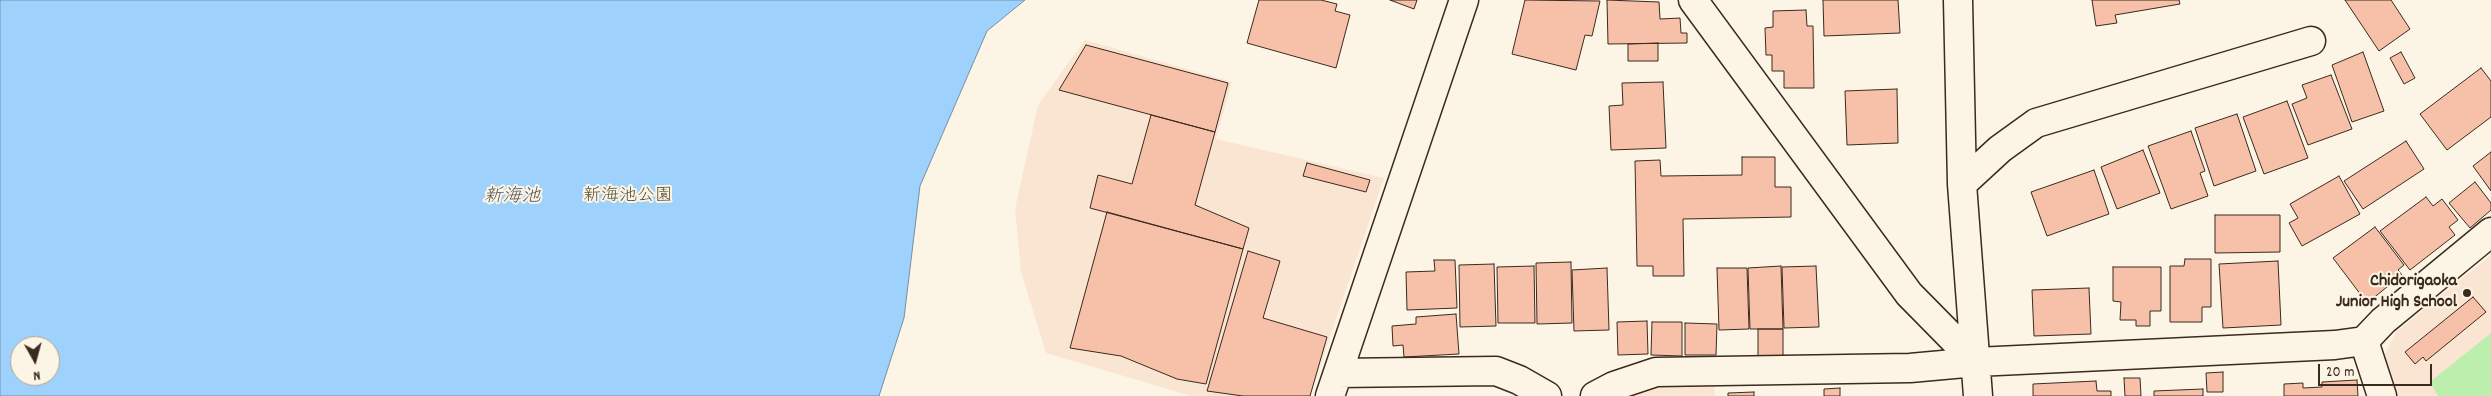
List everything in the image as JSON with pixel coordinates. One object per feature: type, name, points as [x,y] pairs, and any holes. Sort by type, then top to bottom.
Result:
[{"type":"street","points":[[1464,0],[1334,384],[1496,371],[1520,380],[1547,396]]},
{"type":"street","points":[[1693,0],[1909,294],[1976,362]]},
{"type":"street","points":[[1958,0],[1962,184],[1978,396]]},
{"type":"street","points":[[1962,184],[2000,149],[2036,123],[2311,41]]},
{"type":"street","points":[[1594,396],[1614,386],[1656,372],[1910,368],[1976,362],[2335,345],[2364,341],[2382,320],[2491,232]]},
{"type":"street","points":[[2364,341],[2382,396]]},
{"type":"shaded area","points":[[1085,40],[1232,82],[1216,139],[1384,178],[1310,396],[1191,396],[1046,353],[1021,272],[1015,209],[1038,105]]},
{"type":"shaded area","name":"Chidorigaoka Junior High School","points":[[2491,255],[2491,396],[2399,396],[2385,354],[2396,332]]},
{"type":"shaded area","points":[[1714,384],[1715,396],[1623,396],[1658,385]]},
{"type":"green space","points":[[2491,333],[2491,396],[2438,396],[2430,382]]},
{"type":"water","name":"新海池","points":[[0,0],[1025,0],[987,31],[920,186],[904,318],[879,396],[0,396]]},
{"type":"building","points":[[1259,0],[1321,0],[1337,4],[1335,11],[1350,15],[1336,68],[1247,43]]},
{"type":"building","points":[[1390,0],[1417,0],[1414,9]]},
{"type":"building","points":[[1525,0],[1600,1],[1592,36],[1585,35],[1576,70],[1512,54]]},
{"type":"building","points":[[1607,0],[1659,2],[1660,19],[1680,18],[1681,33],[1687,33],[1687,43],[1608,44]]},
{"type":"building","points":[[1823,0],[1898,0],[1900,33],[1824,36]]},
{"type":"building","points":[[2092,0],[2179,0],[2180,4],[2115,15],[2117,23],[2096,26]]},
{"type":"building","points":[[2345,0],[2391,0],[2410,29],[2379,51]]},
{"type":"building","points":[[1806,10],[1807,26],[1813,26],[1814,88],[1784,88],[1784,71],[1772,71],[1772,55],[1766,55],[1765,28],[1773,27],[1773,11]]},
{"type":"building","points":[[1658,43],[1658,61],[1628,61],[1628,44]]},
{"type":"building","points":[[1086,45],[1228,83],[1215,132],[1059,90]]},
{"type":"building","points":[[2363,52],[2384,111],[2352,122],[2332,65]]},
{"type":"building","points":[[2401,52],[2415,78],[2404,84],[2390,58]]},
{"type":"building","points":[[2481,68],[2491,81],[2491,117],[2447,150],[2420,114]]},
{"type":"building","points":[[2331,75],[2352,129],[2308,145],[2292,104],[2307,98],[2302,85]]},
{"type":"building","points":[[1663,82],[1666,148],[1611,150],[1609,106],[1623,105],[1622,83]]},
{"type":"building","points":[[1897,89],[1898,143],[1847,145],[1845,91]]},
{"type":"building","points":[[2287,101],[2308,158],[2264,174],[2243,117]]},
{"type":"building","points":[[2237,114],[2256,171],[2214,186],[2195,128]]},
{"type":"building","points":[[1151,115],[1215,132],[1195,205],[1249,228],[1243,249],[1090,208],[1098,175],[1132,184]]},
{"type":"building","points":[[2191,131],[2205,171],[2200,173],[2208,196],[2171,209],[2148,146]]},
{"type":"building","points":[[2406,141],[2424,169],[2363,209],[2344,181]]},
{"type":"building","points":[[2143,150],[2160,193],[2117,209],[2101,167]]},
{"type":"building","points":[[2491,152],[2491,191],[2473,166]]},
{"type":"building","points":[[1742,157],[1775,157],[1775,187],[1791,187],[1791,217],[1683,219],[1684,276],[1653,276],[1653,266],[1637,266],[1635,161],[1660,160],[1661,176],[1742,175]]},
{"type":"building","points":[[1307,163],[1370,180],[1366,192],[1303,176]]},
{"type":"building","points":[[2094,170],[2109,214],[2047,236],[2031,192]]},
{"type":"building","points":[[2339,176],[2360,214],[2302,246],[2289,223],[2298,218],[2290,204]]},
{"type":"building","points":[[2475,182],[2491,203],[2491,210],[2470,228],[2449,203]]},
{"type":"building","points":[[2426,197],[2433,206],[2442,199],[2458,220],[2449,227],[2455,235],[2410,270],[2380,231]]},
{"type":"building","points":[[1107,212],[1243,249],[1206,384],[1177,379],[1121,356],[1070,348]]},
{"type":"building","points":[[2215,215],[2280,215],[2280,252],[2215,253]]},
{"type":"building","points":[[2375,227],[2404,265],[2398,270],[2402,275],[2367,303],[2333,258]]},
{"type":"building","points":[[1248,251],[1280,261],[1263,318],[1327,337],[1310,396],[1243,396],[1207,391]]},
{"type":"building","points":[[2185,259],[2211,259],[2211,307],[2202,307],[2202,322],[2170,322],[2170,266],[2184,266]]},
{"type":"building","points":[[1434,260],[1455,260],[1457,308],[1407,310],[1406,272],[1435,271]]},
{"type":"building","points":[[2278,261],[2281,325],[2223,328],[2219,264]]},
{"type":"building","points":[[1571,262],[1572,323],[1537,324],[1536,263]]},
{"type":"building","points":[[1494,264],[1496,326],[1460,327],[1459,265]]},
{"type":"building","points":[[1534,266],[1535,323],[1498,323],[1497,267]]},
{"type":"building","points":[[1781,266],[1783,329],[1750,329],[1748,268]]},
{"type":"building","points":[[1816,266],[1819,327],[1784,328],[1782,267]]},
{"type":"building","points":[[2113,267],[2161,267],[2161,311],[2150,311],[2150,326],[2136,326],[2136,320],[2120,320],[2121,302],[2113,301]]},
{"type":"building","points":[[1607,268],[1609,330],[1574,331],[1572,270]]},
{"type":"building","points":[[1717,268],[1747,268],[1749,329],[1719,330]]},
{"type":"building","points":[[2089,288],[2091,334],[2034,336],[2032,290]]},
{"type":"building","points":[[2473,297],[2486,312],[2426,361],[2423,357],[2415,364],[2405,352]]},
{"type":"building","points":[[1456,314],[1459,354],[1404,357],[1403,345],[1393,346],[1392,326],[1416,324],[1416,317]]},
{"type":"building","points":[[1647,321],[1648,354],[1618,355],[1617,322]]},
{"type":"building","points":[[1652,322],[1682,322],[1682,356],[1651,355]]},
{"type":"building","points":[[1685,323],[1717,324],[1716,355],[1685,355]]},
{"type":"building","points":[[1758,329],[1783,329],[1783,356],[1758,357]]},
{"type":"building","points":[[2223,372],[2223,392],[2207,392],[2206,373]]},
{"type":"building","points":[[2124,378],[2140,378],[2141,396],[2125,396]]},
{"type":"building","points":[[2357,380],[2358,396],[2284,396],[2284,384],[2303,383],[2303,388],[2322,387],[2322,382]]},
{"type":"building","points":[[2096,381],[2097,391],[2111,391],[2111,396],[2033,396],[2033,384]]},
{"type":"building","points":[[1840,388],[1840,396],[1824,396],[1824,389]]},
{"type":"building","points":[[2203,389],[2203,396],[2154,396],[2154,391]]},
{"type":"building","points":[[1754,392],[1754,396],[1728,396],[1728,393]]},
{"type":"place","name":"Chidorigaoka Junior High School","points":[[2467,293]]},
{"type":"park label","name":"新海池公園","points":[[628,198]]}]
